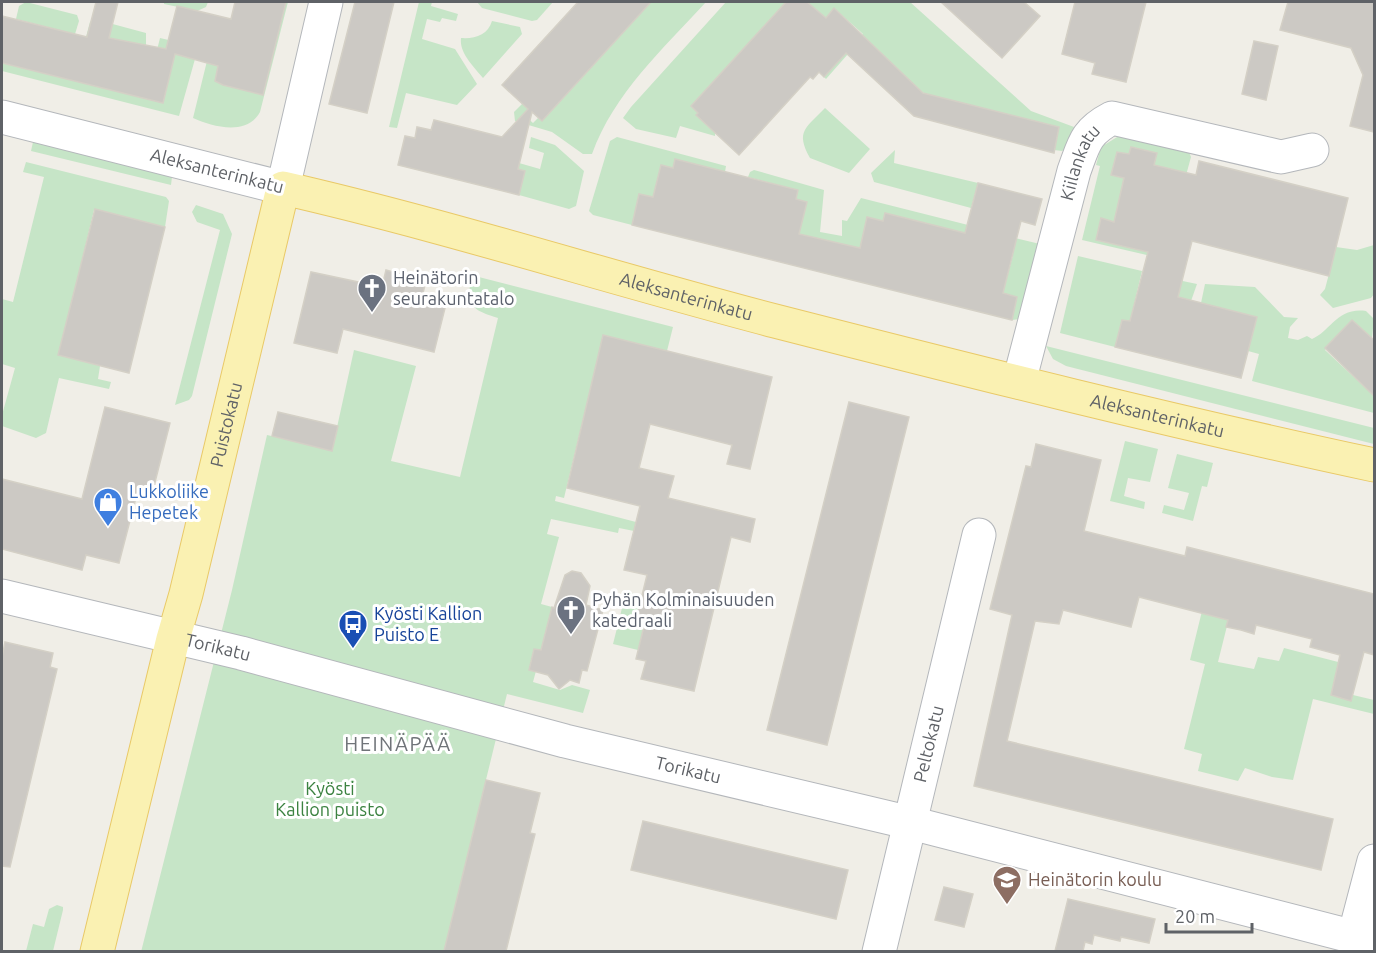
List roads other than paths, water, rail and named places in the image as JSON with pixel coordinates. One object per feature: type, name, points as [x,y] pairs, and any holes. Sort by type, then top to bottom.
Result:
[{"type":"main road","name":"Aleksanterinkatu","points":[[283,188],[571,262],[776,321],[1228,434],[1374,465]]},
{"type":"main road","name":"Puistokatu","points":[[97,951],[186,594],[283,188]]},
{"type":"street","name":"Puistokatu","points":[[283,188],[326,2]]},
{"type":"street","name":"Aleksanterinkatu","points":[[2,117],[283,188]]},
{"type":"street","name":"Kiilankatu","points":[[1019,382],[1074,171],[1084,143],[1094,127],[1112,118],[1281,157],[1312,150]]},
{"type":"street","name":"Peltokatu","points":[[879,951],[979,535]]},
{"type":"street","name":"Torikatu","points":[[2,596],[173,639],[252,656],[565,741],[911,823],[1364,939]]},
{"type":"street","points":[[1364,939],[1374,861]]},
{"type":"place","name":"Heinätorin seurakuntatalo","points":[[372,314]]},
{"type":"place","name":"Lukkoliike Hepetek","points":[[108,528]]},
{"type":"place","name":"Pyhän Kolminaisuuden katedraali","points":[[571,636]]},
{"type":"place","name":"Kyösti Kallion Puisto E","points":[[353,650]]},
{"type":"place","name":"Heinätorin koulu","points":[[1007,906]]},
{"type":"district","name":"HEINÄPÄÄ","points":[[398,744]]},
{"type":"park label","name":"Kyösti Kallion puisto","points":[[330,799]]}]
